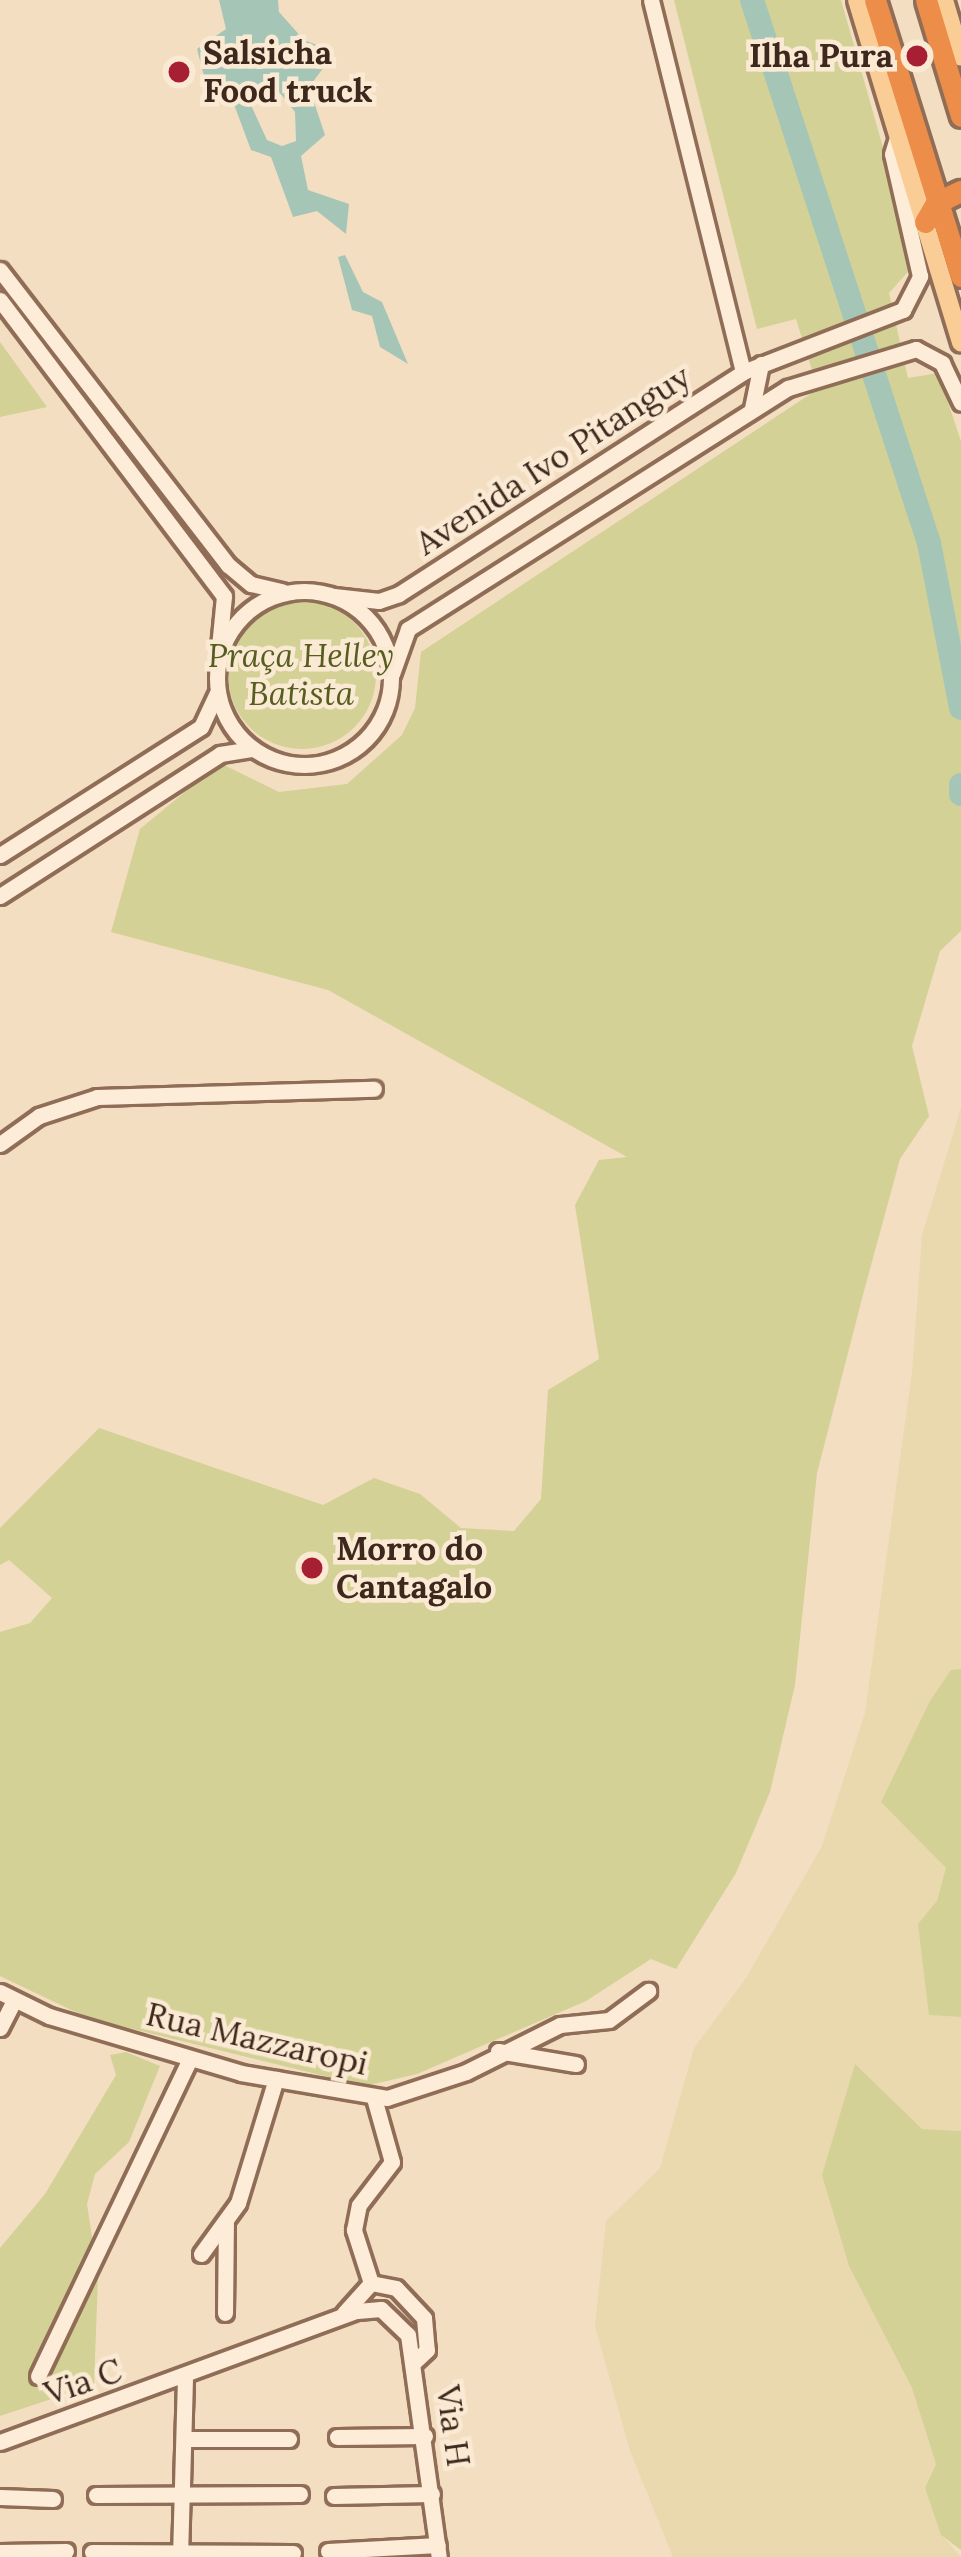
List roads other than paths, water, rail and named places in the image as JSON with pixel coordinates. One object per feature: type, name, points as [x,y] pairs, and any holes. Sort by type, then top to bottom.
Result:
[{"type":"highway","points":[[875,0],[930,213],[961,276]]},
{"type":"highway","points":[[926,0],[961,116]]},
{"type":"highway","points":[[930,213],[961,191]]},
{"type":"main road","points":[[857,0],[898,134],[930,213],[961,344]]},
{"type":"main road","points":[[944,0],[961,57]]},
{"type":"street","points":[[651,0],[743,373]]},
{"type":"street","name":"Avenida Ivo Pitanguy","points":[[334,596],[380,602],[399,595],[743,373],[896,315],[914,298],[920,276],[892,154],[898,134]]},
{"type":"street","points":[[0,270],[228,565],[251,584],[334,596],[380,634],[392,674],[380,722],[345,755],[298,766],[253,749],[220,754],[0,896]]},
{"type":"street","points":[[0,300],[224,596],[218,690],[224,713],[253,749]]},
{"type":"street","name":"Avenida Ivo Pitanguy","points":[[392,674],[408,629],[752,408],[806,380],[906,350],[942,363],[961,403]]},
{"type":"street","points":[[752,408],[761,364]]},
{"type":"street","points":[[218,660],[241,618],[287,592]]},
{"type":"street","points":[[3,849],[201,727],[218,690]]},
{"type":"street","points":[[0,1144],[39,1116],[97,1096],[374,1089]]},
{"type":"street","name":"Rua Mazzaropi","points":[[7,1996],[190,2059],[374,2098],[419,2091],[560,2025],[609,2020],[648,1991]]},
{"type":"street","points":[[0,2028],[7,1996]]},
{"type":"street","points":[[498,2051],[576,2064]]},
{"type":"street","points":[[38,2376],[190,2059]]},
{"type":"street","points":[[201,2254],[226,2224],[252,2170],[277,2079]]},
{"type":"street","points":[[371,2283],[356,2215],[392,2156],[374,2098]]},
{"type":"street","points":[[225,2313],[226,2224]]},
{"type":"street","points":[[342,2316],[371,2283]]},
{"type":"street","points":[[371,2283],[396,2288],[424,2318],[427,2350],[413,2363]]},
{"type":"street","name":"Via H","points":[[342,2316],[388,2312],[404,2324],[438,2551]]},
{"type":"street","name":"Via C","points":[[0,2442],[185,2378],[342,2316]]},
{"type":"street","points":[[180,2554],[185,2378]]},
{"type":"street","points":[[337,2437],[424,2436]]},
{"type":"street","points":[[184,2439],[289,2439]]},
{"type":"street","points":[[96,2495],[300,2494]]},
{"type":"street","points":[[334,2496],[432,2494]]},
{"type":"street","points":[[0,2497],[53,2499]]},
{"type":"street","points":[[0,2552],[66,2551]]},
{"type":"street","points":[[328,2551],[438,2551]]},
{"type":"street","points":[[92,2552],[293,2553]]},
{"type":"waterway","points":[[752,0],[929,543],[961,708]]},
{"type":"waterway","points":[[961,785],[961,794]]},
{"type":"place","name":"Ilha Pura","points":[[917,56]]},
{"type":"place","name":"Salsicha Food truck","points":[[179,72]]},
{"type":"place","name":"Morro do Cantagalo","points":[[312,1568]]},
{"type":"park label","name":"Praça Helley Batista","points":[[301,675]]}]
